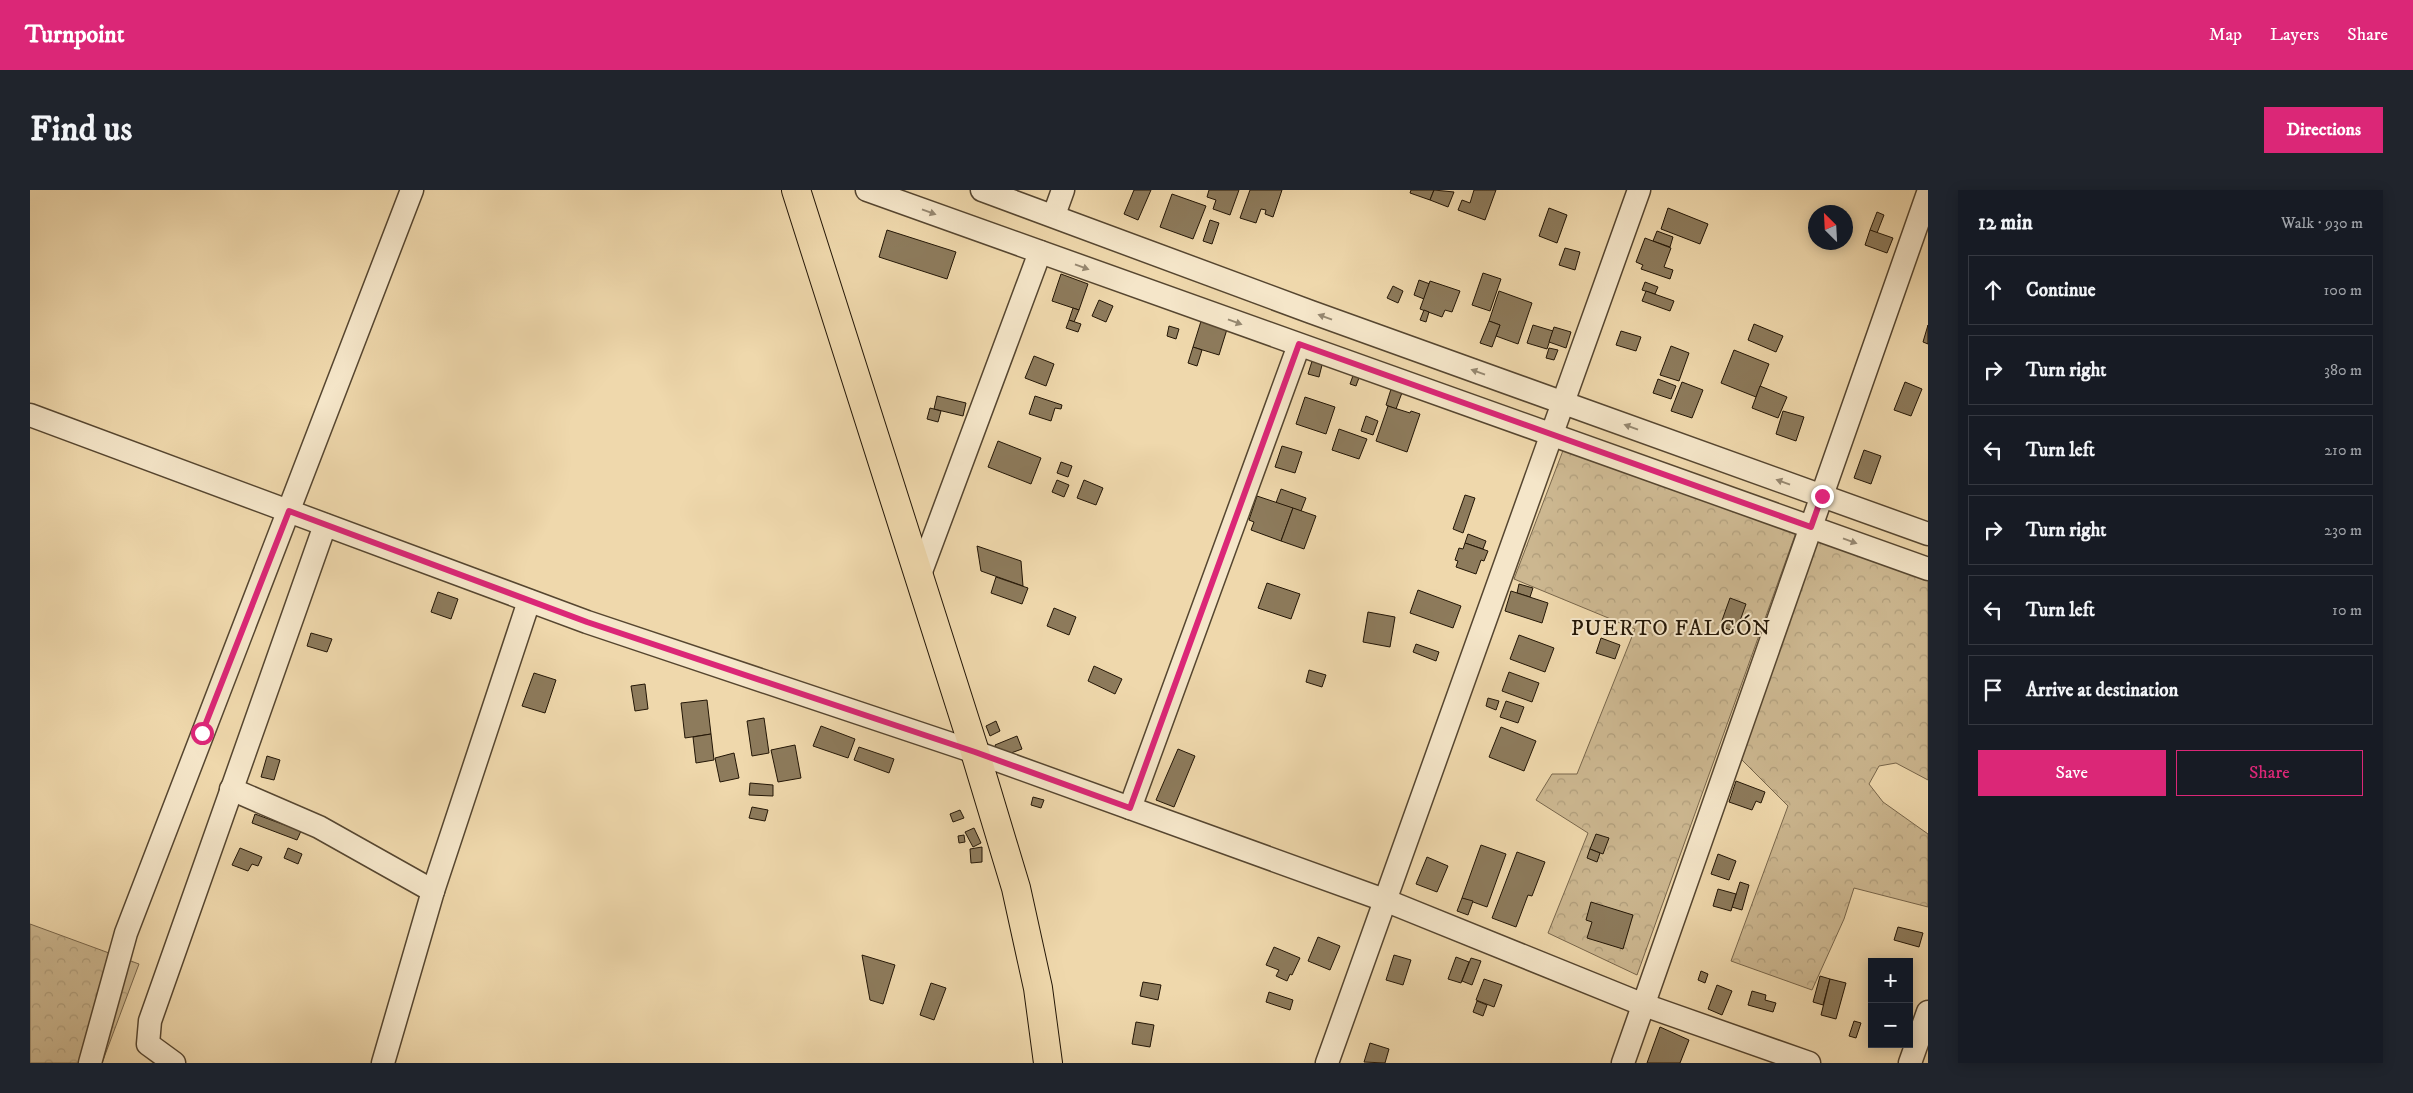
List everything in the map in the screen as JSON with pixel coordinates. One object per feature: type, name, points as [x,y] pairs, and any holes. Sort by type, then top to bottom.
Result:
[{"type":"highway","points":[[796,190],[975,752],[1018,898],[1038,988],[1048,1063]]},
{"type":"street","points":[[90,1063],[126,933],[412,190]]},
{"type":"street","points":[[867,190],[1928,569]]},
{"type":"street","points":[[982,190],[1302,308],[1928,534]]},
{"type":"street","points":[[1054,215],[1062,190]]},
{"type":"street","points":[[1327,1063],[1565,403],[1639,190]]},
{"type":"street","points":[[1623,1063],[1928,193]]},
{"type":"street","points":[[919,577],[1040,252]]},
{"type":"street","points":[[1130,808],[1299,344]]},
{"type":"street","points":[[30,415],[529,601],[975,752],[1387,900],[1644,1005],[1810,1063]]},
{"type":"street","points":[[174,1063],[148,1044],[150,1021],[325,525]]},
{"type":"street","points":[[383,1063],[433,891],[529,601]]},
{"type":"street","points":[[231,789],[319,828],[433,891]]},
{"type":"street","points":[[1910,1063],[1928,1012]]},
{"type":"green space","points":[[1567,440],[1799,524],[1637,975],[1548,933],[1588,833],[1536,800],[1552,774],[1577,774],[1635,629],[1514,579]]},
{"type":"green space","points":[[1819,532],[1928,571],[1928,780],[1896,763],[1879,766],[1869,784],[1883,802],[1928,834],[1928,907],[1854,888],[1844,919],[1812,990],[1731,961],[1788,806],[1741,759]]},
{"type":"green space","points":[[30,924],[139,964],[102,1063],[30,1063]]},
{"type":"building","points":[[1134,190],[1151,190],[1138,220],[1124,214]]},
{"type":"building","points":[[1209,190],[1239,190],[1230,215],[1213,209],[1216,200],[1207,197]]},
{"type":"building","points":[[1250,190],[1282,190],[1273,217],[1265,214],[1266,210],[1261,209],[1256,223],[1240,218]]},
{"type":"building","points":[[1411,190],[1434,190],[1430,200],[1410,193]]},
{"type":"building","points":[[1434,190],[1454,192],[1448,207],[1430,200]]},
{"type":"building","points":[[1474,190],[1496,190],[1485,220],[1458,210],[1462,200],[1470,203]]},
{"type":"building","points":[[1172,194],[1206,206],[1193,239],[1160,227]]},
{"type":"building","points":[[1549,208],[1567,215],[1557,243],[1539,236]]},
{"type":"building","points":[[1668,208],[1708,224],[1700,244],[1661,229]]},
{"type":"building","points":[[1877,212],[1884,215],[1877,233],[1870,230]]},
{"type":"building","points":[[1210,220],[1219,223],[1212,244],[1203,241]]},
{"type":"building","points":[[887,230],[956,252],[947,279],[879,257]]},
{"type":"building","points":[[1870,230],[1893,238],[1887,253],[1865,245]]},
{"type":"building","points":[[1657,231],[1673,237],[1670,247],[1653,241]]},
{"type":"building","points":[[1645,238],[1671,248],[1664,267],[1673,270],[1670,279],[1641,269],[1643,265],[1636,262]]},
{"type":"building","points":[[1565,248],[1580,252],[1575,270],[1559,265]]},
{"type":"building","points":[[1483,273],[1501,279],[1490,311],[1472,305]]},
{"type":"building","points":[[1061,274],[1088,284],[1079,310],[1052,301]]},
{"type":"building","points":[[1419,280],[1430,284],[1424,299],[1414,295]]},
{"type":"building","points":[[1430,281],[1460,291],[1452,312],[1445,310],[1442,317],[1420,309]]},
{"type":"building","points":[[1645,282],[1658,287],[1655,294],[1642,290]]},
{"type":"building","points":[[1393,286],[1403,291],[1398,303],[1387,298]]},
{"type":"building","points":[[1499,291],[1532,303],[1518,344],[1496,336],[1500,325],[1489,321]]},
{"type":"building","points":[[1646,291],[1674,301],[1670,311],[1642,301]]},
{"type":"building","points":[[1099,300],[1113,306],[1106,322],[1092,316]]},
{"type":"building","points":[[1073,308],[1079,310],[1074,322],[1069,320]]},
{"type":"building","points":[[1424,310],[1429,312],[1426,322],[1420,320]]},
{"type":"building","points":[[1202,318],[1228,326],[1219,355],[1193,347]]},
{"type":"building","points":[[1069,320],[1081,324],[1078,332],[1066,328]]},
{"type":"building","points":[[1489,321],[1500,325],[1492,347],[1480,343]]},
{"type":"building","points":[[1754,324],[1783,336],[1776,352],[1748,340]]},
{"type":"building","points":[[1533,325],[1553,331],[1547,349],[1527,343]]},
{"type":"building","points":[[1928,325],[1928,344],[1923,342]]},
{"type":"building","points":[[1169,326],[1179,329],[1176,339],[1167,336]]},
{"type":"building","points":[[1554,327],[1571,332],[1566,348],[1549,342]]},
{"type":"building","points":[[1621,331],[1641,337],[1636,351],[1616,345]]},
{"type":"building","points":[[1671,346],[1689,353],[1679,381],[1660,375]]},
{"type":"building","points":[[1193,347],[1202,350],[1197,366],[1188,363]]},
{"type":"building","points":[[1549,348],[1558,350],[1554,360],[1546,358]]},
{"type":"building","points":[[1734,350],[1769,364],[1756,397],[1721,383]]},
{"type":"building","points":[[1034,356],[1054,364],[1046,386],[1025,378]]},
{"type":"building","points":[[1313,358],[1323,361],[1319,377],[1308,374]]},
{"type":"building","points":[[1354,373],[1360,375],[1356,386],[1350,384]]},
{"type":"building","points":[[1658,379],[1676,386],[1671,399],[1653,393]]},
{"type":"building","points":[[1682,382],[1703,390],[1692,418],[1671,411]]},
{"type":"building","points":[[1905,382],[1922,389],[1911,416],[1894,410]]},
{"type":"building","points":[[1392,386],[1403,390],[1396,409],[1386,405]]},
{"type":"building","points":[[1760,386],[1787,397],[1778,418],[1752,408]]},
{"type":"building","points":[[937,396],[966,403],[963,416],[934,409]]},
{"type":"building","points":[[1035,396],[1062,405],[1061,409],[1055,408],[1051,421],[1029,414]]},
{"type":"building","points":[[1305,397],[1335,407],[1326,434],[1296,424]]},
{"type":"building","points":[[1388,406],[1420,414],[1407,452],[1376,441]]},
{"type":"building","points":[[930,408],[941,411],[938,422],[927,419]]},
{"type":"building","points":[[1783,411],[1804,417],[1796,441],[1776,434]]},
{"type":"building","points":[[1366,416],[1378,421],[1373,435],[1361,431]]},
{"type":"building","points":[[1339,429],[1367,439],[1359,459],[1332,450]]},
{"type":"building","points":[[998,441],[1041,458],[1031,484],[988,467]]},
{"type":"building","points":[[1282,446],[1302,452],[1295,473],[1275,467]]},
{"type":"building","points":[[1864,450],[1881,456],[1871,484],[1854,478]]},
{"type":"building","points":[[1061,462],[1072,466],[1068,477],[1057,473]]},
{"type":"building","points":[[1057,480],[1069,485],[1064,497],[1052,492]]},
{"type":"building","points":[[1084,480],[1103,488],[1096,505],[1077,498]]},
{"type":"building","points":[[1281,489],[1306,498],[1301,511],[1276,503]]},
{"type":"building","points":[[1465,495],[1475,498],[1463,533],[1453,529]]},
{"type":"building","points":[[1257,496],[1293,508],[1281,541],[1251,530],[1254,522],[1249,520]]},
{"type":"building","points":[[1293,508],[1316,516],[1304,549],[1281,541]]},
{"type":"building","points":[[1468,534],[1486,541],[1483,549],[1465,543]]},
{"type":"building","points":[[1465,543],[1488,551],[1484,561],[1481,560],[1476,574],[1456,567],[1458,561],[1455,560],[1459,548],[1463,549]]},
{"type":"building","points":[[977,546],[1021,561],[1023,586],[981,571]]},
{"type":"building","points":[[996,577],[1028,588],[1022,604],[991,593]]},
{"type":"building","points":[[1267,583],[1300,594],[1291,619],[1258,608]]},
{"type":"building","points":[[1519,584],[1533,588],[1530,597],[1517,593]]},
{"type":"building","points":[[1418,590],[1461,606],[1453,628],[1410,613]]},
{"type":"building","points":[[1511,591],[1548,603],[1542,623],[1505,611]]},
{"type":"building","points":[[438,592],[458,599],[451,619],[431,612]]},
{"type":"building","points":[[1730,598],[1746,604],[1736,632],[1720,626]]},
{"type":"building","points":[[1054,608],[1076,617],[1069,635],[1047,626]]},
{"type":"building","points":[[1368,612],[1395,617],[1390,647],[1363,642]]},
{"type":"building","points":[[311,633],[332,639],[327,652],[307,646]]},
{"type":"building","points":[[1519,635],[1554,648],[1545,672],[1510,659]]},
{"type":"building","points":[[1601,638],[1620,645],[1615,659],[1596,653]]},
{"type":"building","points":[[1416,644],[1439,652],[1436,661],[1413,652]]},
{"type":"building","points":[[1094,666],[1122,679],[1115,694],[1088,681]]},
{"type":"building","points":[[1309,670],[1326,675],[1322,687],[1306,682]]},
{"type":"building","points":[[1509,672],[1539,683],[1532,702],[1502,691]]},
{"type":"building","points":[[534,673],[556,680],[545,713],[522,706]]},
{"type":"building","points":[[645,684],[648,709],[635,711],[631,686]]},
{"type":"building","points":[[1488,698],[1499,701],[1496,710],[1486,706]]},
{"type":"building","points":[[707,700],[711,734],[685,738],[681,703]]},
{"type":"building","points":[[1506,701],[1524,707],[1518,723],[1500,717]]},
{"type":"building","points":[[764,718],[769,753],[752,756],[747,721]]},
{"type":"building","points":[[996,721],[1000,731],[990,736],[986,726]]},
{"type":"building","points":[[821,726],[855,739],[848,758],[813,746]]},
{"type":"building","points":[[1501,727],[1536,741],[1524,771],[1489,757]]},
{"type":"building","points":[[711,734],[714,760],[696,763],[693,737]]},
{"type":"building","points":[[1017,736],[1022,749],[1000,757],[995,745]]},
{"type":"building","points":[[795,745],[801,778],[778,782],[771,750]]},
{"type":"building","points":[[859,747],[894,759],[889,773],[854,760]]},
{"type":"building","points":[[1178,749],[1195,756],[1174,807],[1156,800]]},
{"type":"building","points":[[734,753],[739,778],[720,782],[715,758]]},
{"type":"building","points":[[267,756],[280,760],[274,780],[261,777]]},
{"type":"building","points":[[1736,781],[1765,792],[1761,803],[1756,801],[1752,810],[1729,802]]},
{"type":"building","points":[[750,783],[773,785],[773,796],[749,795]]},
{"type":"building","points":[[1033,797],[1044,800],[1041,808],[1031,805]]},
{"type":"building","points":[[752,807],[768,810],[765,821],[749,818]]},
{"type":"building","points":[[960,810],[964,818],[953,822],[950,814]]},
{"type":"building","points":[[255,814],[301,831],[297,840],[252,823]]},
{"type":"building","points":[[974,828],[981,843],[973,847],[965,832]]},
{"type":"building","points":[[1596,834],[1609,838],[1603,854],[1590,849]]},
{"type":"building","points":[[964,835],[965,842],[959,843],[958,836]]},
{"type":"building","points":[[1481,845],[1506,854],[1487,907],[1462,898]]},
{"type":"building","points":[[982,847],[982,862],[971,863],[970,849]]},
{"type":"building","points":[[240,848],[262,857],[258,866],[252,864],[248,871],[232,865]]},
{"type":"building","points":[[288,848],[302,854],[298,864],[284,858]]},
{"type":"building","points":[[1590,849],[1600,853],[1597,862],[1587,858]]},
{"type":"building","points":[[1517,852],[1545,862],[1532,896],[1528,895],[1516,927],[1492,918]]},
{"type":"building","points":[[1718,854],[1736,861],[1729,880],[1711,874]]},
{"type":"building","points":[[1427,857],[1448,866],[1437,892],[1416,884]]},
{"type":"building","points":[[1740,882],[1749,885],[1742,910],[1732,907]]},
{"type":"building","points":[[1718,889],[1736,894],[1731,911],[1713,906]]},
{"type":"building","points":[[1462,898],[1473,901],[1468,915],[1457,911]]},
{"type":"building","points":[[1591,902],[1633,915],[1623,949],[1587,938],[1592,922],[1586,920]]},
{"type":"building","points":[[1898,927],[1923,933],[1919,947],[1894,940]]},
{"type":"building","points":[[1318,937],[1340,946],[1330,970],[1308,961]]},
{"type":"building","points":[[1274,947],[1300,958],[1287,981],[1276,976],[1279,970],[1266,965]]},
{"type":"building","points":[[862,955],[895,965],[883,1004],[870,1000]]},
{"type":"building","points":[[1394,955],[1411,960],[1403,985],[1386,980]]},
{"type":"building","points":[[1456,957],[1469,962],[1461,983],[1448,979]]},
{"type":"building","points":[[1471,958],[1481,961],[1472,985],[1462,981]]},
{"type":"building","points":[[1701,971],[1708,974],[1705,983],[1698,980]]},
{"type":"building","points":[[1820,976],[1830,979],[1823,1005],[1813,1002]]},
{"type":"building","points":[[1484,979],[1502,985],[1494,1007],[1476,1000]]},
{"type":"building","points":[[1830,979],[1846,983],[1836,1019],[1821,1015]]},
{"type":"building","points":[[1143,982],[1161,985],[1158,1000],[1140,996]]},
{"type":"building","points":[[931,983],[946,988],[934,1020],[920,1015]]},
{"type":"building","points":[[1717,985],[1732,991],[1722,1015],[1708,1009]]},
{"type":"building","points":[[1752,991],[1766,995],[1765,1000],[1776,1003],[1773,1012],[1748,1005]]},
{"type":"building","points":[[1269,992],[1293,1000],[1290,1010],[1266,1002]]},
{"type":"building","points":[[1477,1001],[1487,1005],[1483,1016],[1473,1012]]},
{"type":"building","points":[[1854,1021],[1861,1023],[1856,1038],[1849,1036]]},
{"type":"building","points":[[1136,1022],[1154,1025],[1150,1047],[1132,1044]]},
{"type":"building","points":[[1660,1027],[1689,1040],[1680,1063],[1647,1063]]},
{"type":"building","points":[[1370,1043],[1389,1049],[1385,1063],[1364,1062]]},
{"type":"district","name":"PUERTO FALCÓN","points":[[1671,628]]},
{"type":"route","points":[[202,733],[289,511],[587,622],[975,752],[1130,808],[1299,344],[1811,527],[1822,496]]}]
